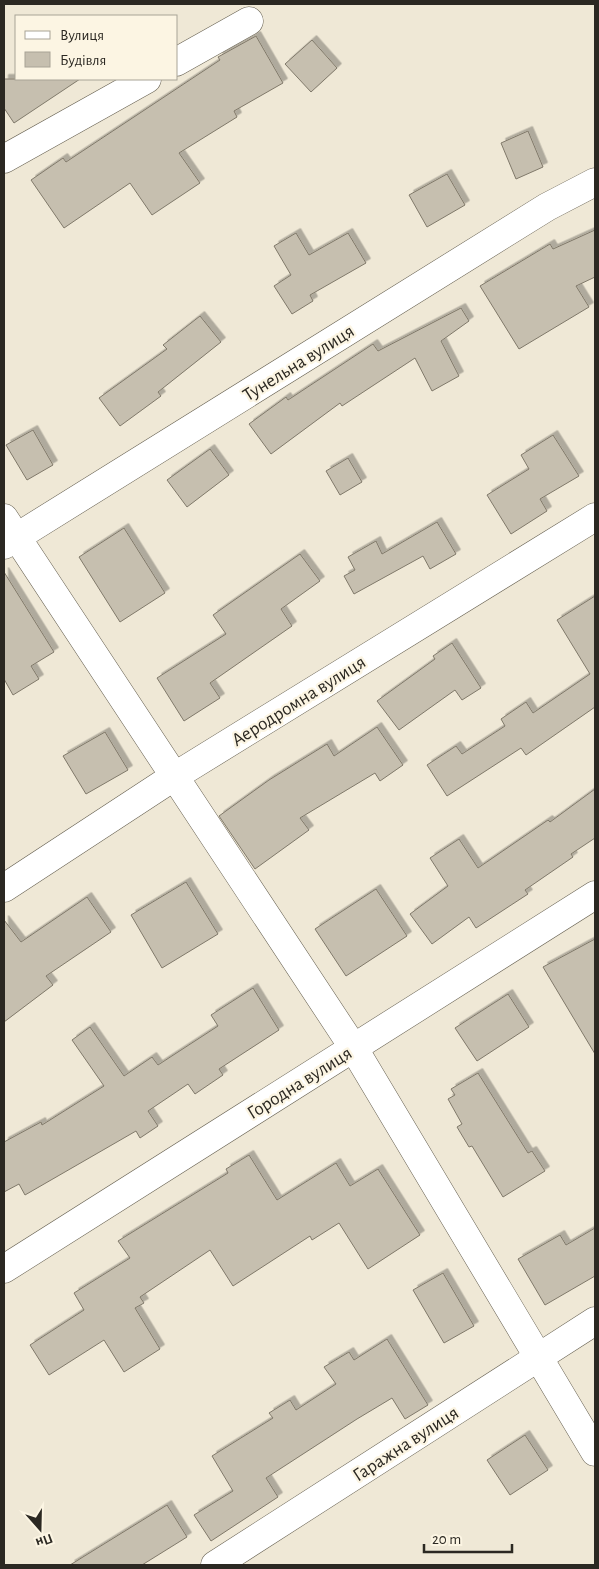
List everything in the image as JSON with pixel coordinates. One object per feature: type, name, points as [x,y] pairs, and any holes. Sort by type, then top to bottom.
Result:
[{"type":"street","points":[[178,61],[249,21]]},
{"type":"street","points":[[4,159],[144,80]]},
{"type":"street","name":"Тунельна вулиця","points":[[8,534],[547,207],[595,182]]},
{"type":"street","name":"Аеродромна вулиця","points":[[4,888],[175,776],[595,518]]},
{"type":"street","points":[[8,534],[175,776],[353,1047],[595,1452]]},
{"type":"street","name":"Городна вулиця","points":[[4,1269],[595,895]]},
{"type":"street","name":"Гаражна вулиця","points":[[215,1565],[595,1321]]},
{"type":"building","points":[[256,36],[283,83],[234,111],[237,117],[179,153],[200,183],[152,215],[130,183],[64,228],[31,180],[63,158],[66,162],[220,60],[218,57]]},
{"type":"building","points":[[312,40],[337,68],[311,92],[285,64]]},
{"type":"building","points":[[4,79],[78,80],[14,123],[4,108]]},
{"type":"building","points":[[528,131],[543,167],[516,179],[501,143]]},
{"type":"building","points":[[447,174],[465,205],[427,227],[409,195]]},
{"type":"building","points":[[595,230],[595,277],[576,286],[589,307],[519,349],[480,286],[550,244],[553,249]]},
{"type":"building","points":[[296,233],[309,255],[348,233],[366,263],[310,295],[313,301],[292,314],[274,286],[291,275],[274,246]]},
{"type":"building","points":[[461,308],[469,321],[441,341],[459,376],[432,391],[415,358],[342,406],[340,403],[271,454],[249,424],[286,397],[288,400],[373,344],[378,351]]},
{"type":"building","points":[[200,316],[221,342],[158,392],[161,396],[120,426],[99,398],[167,349],[163,345]]},
{"type":"building","points":[[33,430],[53,465],[27,480],[6,445]]},
{"type":"building","points":[[553,435],[579,476],[540,499],[547,511],[511,534],[487,495],[529,469],[521,455]]},
{"type":"building","points":[[210,449],[229,475],[187,507],[167,480]]},
{"type":"building","points":[[348,458],[362,482],[340,495],[326,471]]},
{"type":"building","points":[[437,522],[456,554],[430,569],[423,556],[354,594],[344,576],[355,570],[348,557],[376,541],[382,554]]},
{"type":"building","points":[[124,528],[165,593],[120,622],[79,557]]},
{"type":"building","points":[[300,554],[320,581],[281,609],[292,626],[210,683],[220,698],[184,721],[157,678],[226,634],[213,615]]},
{"type":"building","points":[[4,572],[54,652],[31,666],[39,679],[13,695],[4,679]]},
{"type":"building","points":[[595,596],[595,707],[526,755],[521,748],[447,796],[427,765],[456,746],[462,754],[505,726],[501,719],[526,702],[533,713],[590,674],[557,620]]},
{"type":"building","points":[[452,643],[481,688],[462,700],[455,690],[399,730],[377,701],[435,659],[433,656]]},
{"type":"building","points":[[377,727],[403,765],[380,781],[375,773],[300,818],[309,830],[255,869],[219,816],[269,780],[327,744],[334,756]]},
{"type":"building","points":[[105,732],[128,770],[86,794],[63,756]]},
{"type":"building","points":[[595,789],[595,838],[571,854],[573,857],[525,890],[528,894],[476,928],[469,917],[432,944],[410,914],[448,886],[430,858],[459,839],[478,868],[548,820],[550,822]]},
{"type":"building","points":[[186,882],[218,934],[162,968],[131,915]]},
{"type":"building","points":[[376,889],[407,936],[346,976],[315,929]]},
{"type":"building","points":[[87,897],[111,932],[46,976],[53,985],[4,1022],[4,920],[21,942]]},
{"type":"building","points":[[595,939],[595,1054],[543,967]]},
{"type":"building","points":[[253,988],[279,1030],[219,1069],[223,1075],[195,1094],[188,1084],[148,1111],[158,1126],[140,1138],[136,1131],[25,1195],[19,1184],[4,1192],[4,1142],[41,1122],[42,1125],[104,1086],[72,1040],[90,1027],[124,1076],[152,1057],[158,1065],[218,1026],[211,1015]]},
{"type":"building","points":[[508,994],[529,1027],[477,1061],[455,1028]]},
{"type":"building","points":[[478,1073],[528,1153],[532,1151],[545,1171],[503,1197],[472,1146],[469,1147],[457,1127],[462,1124],[448,1099],[455,1095],[451,1089]]},
{"type":"building","points":[[249,1155],[277,1200],[336,1163],[350,1186],[378,1169],[420,1235],[368,1269],[339,1223],[312,1240],[310,1236],[233,1286],[210,1250],[140,1297],[144,1303],[135,1308],[160,1349],[124,1372],[104,1340],[49,1375],[30,1345],[84,1310],[74,1293],[130,1258],[118,1241],[228,1173],[226,1169]]},
{"type":"building","points":[[595,1228],[595,1276],[545,1305],[518,1259],[560,1235],[566,1245]]},
{"type":"building","points":[[443,1273],[474,1326],[444,1343],[413,1290]]},
{"type":"building","points":[[387,1339],[428,1405],[405,1419],[392,1398],[357,1419],[266,1478],[278,1497],[211,1541],[194,1515],[233,1491],[212,1456],[273,1418],[269,1413],[290,1400],[296,1410],[336,1384],[324,1367],[349,1352],[354,1360]]},
{"type":"building","points":[[525,1435],[548,1470],[510,1495],[487,1460]]},
{"type":"building","points":[[167,1505],[187,1537],[142,1565],[70,1565]]}]
